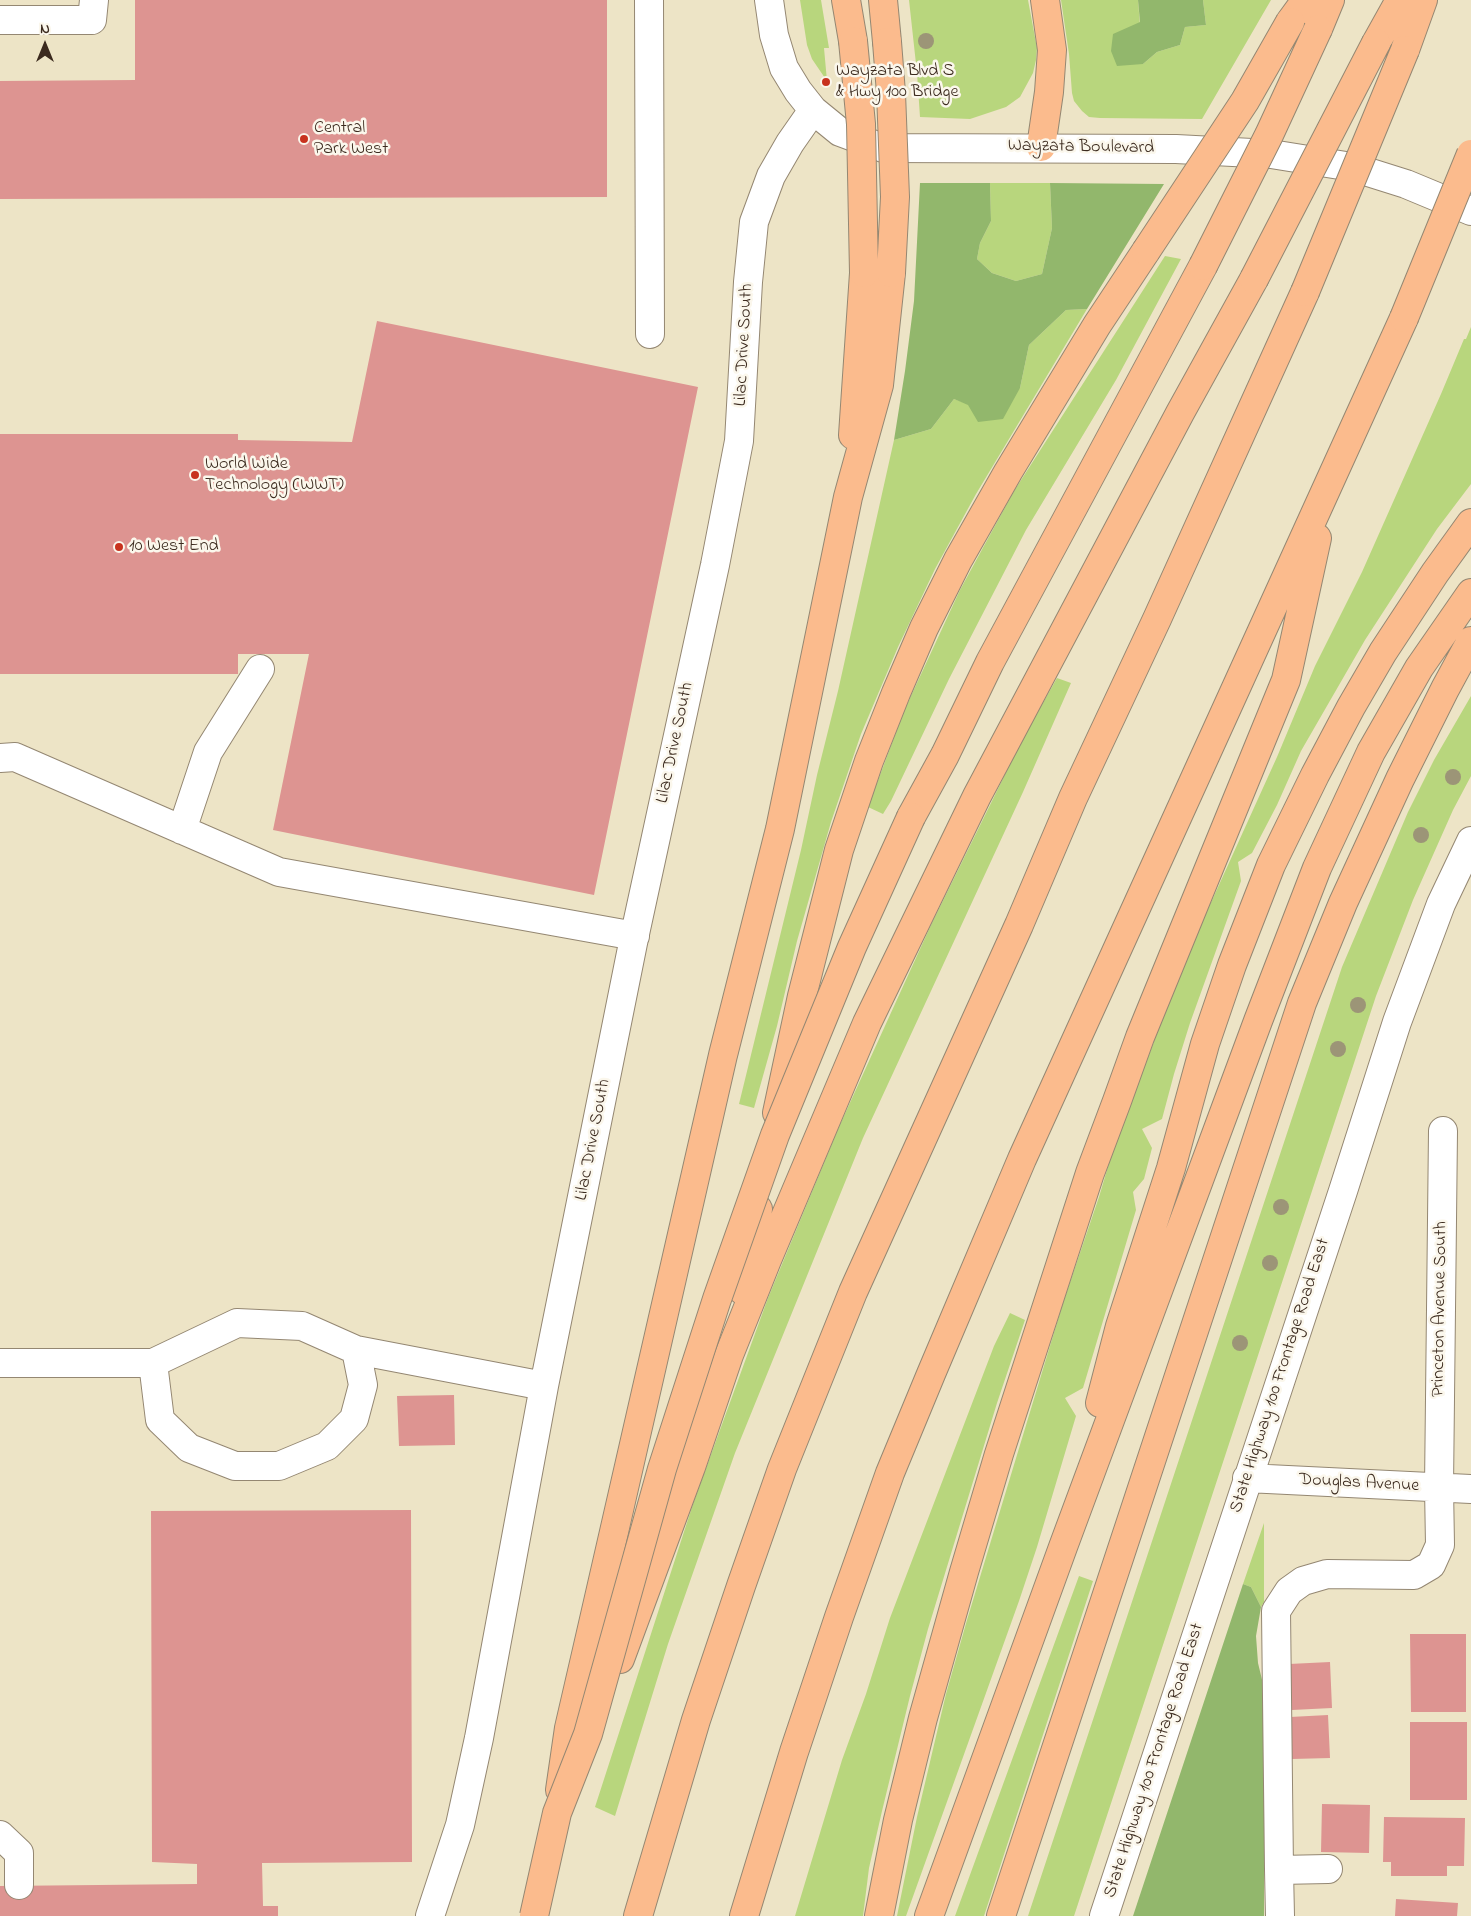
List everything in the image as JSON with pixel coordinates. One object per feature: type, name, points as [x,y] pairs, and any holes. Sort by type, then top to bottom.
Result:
[{"type":"highway","points":[[846,0],[853,41],[861,124],[864,273],[848,496]]},
{"type":"highway","points":[[534,1916],[557,1812],[569,1728],[723,1055],[780,829],[848,496],[879,385],[891,273],[895,197],[892,93],[882,0]]},
{"type":"highway","points":[[1041,147],[1049,92],[1052,50],[1045,0]]},
{"type":"highway","points":[[729,1355],[781,1090],[802,996],[839,850],[869,761],[896,693],[924,628],[958,560],[1013,463],[1098,325],[1244,101],[1290,22],[1306,0]]},
{"type":"highway","points":[[557,1812],[588,1734],[662,1469],[720,1290],[779,1126],[852,947],[910,817],[945,755],[990,662],[1203,266],[1268,135],[1330,0]]},
{"type":"highway","points":[[525,1916],[691,1467],[729,1355],[867,1022],[977,796],[1254,279],[1400,0]]},
{"type":"highway","points":[[638,1916],[696,1720],[741,1586],[782,1469],[853,1292],[1019,925],[1073,798],[1157,619],[1305,292],[1405,50],[1423,0]]},
{"type":"highway","points":[[744,1916],[791,1762],[839,1617],[890,1473],[923,1392],[1022,1159],[1404,318],[1471,154]]},
{"type":"highway","points":[[879,1916],[898,1820],[923,1718],[964,1572],[1000,1454],[1090,1173],[1116,1100],[1286,680],[1328,484]]},
{"type":"highway","points":[[1063,1547],[1120,1326],[1172,1168],[1206,1044],[1232,965],[1271,865],[1315,774],[1370,676],[1435,573],[1471,523]]},
{"type":"highway","points":[[929,1916],[1063,1547],[1258,1021],[1317,868],[1371,752],[1419,668],[1471,593]]},
{"type":"highway","points":[[1001,1916],[1302,1003],[1343,903],[1400,779],[1471,641]]},
{"type":"street","points":[[649,0],[650,334]]},
{"type":"street","name":"Wayzata Boulevard","points":[[769,0],[774,35],[784,68],[798,91],[814,110],[840,132],[883,148],[1041,147],[1176,149],[1271,154],[1352,167],[1406,184],[1471,211]]},
{"type":"street","points":[[0,20],[93,10]]},
{"type":"street","name":"Lilac Drive South","points":[[430,1916],[460,1825],[479,1738],[544,1386],[635,936],[739,441],[748,282],[754,222],[771,176],[790,143],[814,110]]},
{"type":"street","points":[[182,830],[208,752],[260,669]]},
{"type":"street","points":[[0,758],[15,757],[279,872],[635,936]]},
{"type":"street","name":"State Highway 100 Frontage Road East","points":[[1104,1916],[1340,1200],[1396,1022],[1440,904],[1471,842]]},
{"type":"street","name":"Princeton Avenue South","points":[[1280,1916],[1276,1611],[1288,1591],[1303,1581],[1327,1574],[1414,1575],[1431,1565],[1440,1545],[1443,1131]]},
{"type":"street","points":[[0,1363],[153,1363],[237,1323],[302,1326],[356,1350],[544,1386]]},
{"type":"street","points":[[153,1363],[160,1420],[189,1448],[235,1466],[279,1466],[328,1446],[354,1419],[363,1385],[356,1350]]},
{"type":"street","name":"Douglas Avenue","points":[[1247,1478],[1471,1489]]},
{"type":"street","points":[[0,1835],[19,1853],[19,1885]]},
{"type":"street","points":[[1280,1870],[1328,1870]]},
{"type":"green space","points":[[800,0],[821,0],[829,48],[824,48],[827,81],[812,59],[807,45]]},
{"type":"green space","points":[[909,0],[1028,0],[1037,48],[1033,73],[1020,97],[1006,107],[970,119],[920,117]]},
{"type":"green space","points":[[1061,0],[1138,0],[1143,64],[1157,52],[1180,45],[1185,27],[1206,25],[1203,0],[1271,0],[1202,119],[1089,117],[1074,101],[1072,93],[1069,54]]},
{"type":"green space","points":[[1138,0],[1203,0],[1206,25],[1185,27],[1180,45],[1157,52],[1143,64],[1117,66],[1111,51],[1113,34],[1140,22]]},
{"type":"green space","points":[[920,183],[990,183],[991,221],[980,243],[977,259],[992,273],[1016,281],[1042,274],[1052,228],[1050,183],[1164,184],[1087,309],[1066,310],[1029,345],[1020,388],[1003,419],[978,422],[968,405],[954,399],[931,429],[894,440],[914,301]]},
{"type":"green space","points":[[990,183],[1050,183],[1052,228],[1042,274],[1016,281],[992,273],[977,259],[980,243],[991,221]]},
{"type":"green space","points":[[1165,256],[1181,259],[1116,380],[1026,530],[949,679],[891,801],[883,814],[868,807],[904,711],[960,590],[1014,491]]},
{"type":"green space","points":[[1087,309],[976,494],[935,569],[898,647],[861,734],[831,822],[797,941],[777,1026],[754,1108],[739,1104],[801,850],[894,440],[931,429],[954,399],[968,404],[1020,388],[1029,345],[1066,310]]},
{"type":"green space","points":[[1471,327],[1471,484],[1437,529],[1365,640],[1301,751],[1277,805],[1252,853],[1238,862],[1241,881],[1190,1023],[1162,1119],[1142,1129],[1152,1148],[1144,1179],[1133,1192],[1136,1210],[1083,1388],[1065,1398],[1076,1416],[1037,1547],[906,1916],[897,1916],[917,1817],[946,1694],[1063,1303],[1112,1153],[1179,975],[1277,757],[1315,666],[1362,572],[1464,339],[1466,339]]},
{"type":"green space","points":[[1057,678],[1071,683],[1023,792],[863,1138],[735,1453],[668,1644],[615,1816],[595,1807],[693,1504],[768,1298],[838,1129],[931,925],[1022,740]]},
{"type":"green space","points":[[1471,696],[1471,776],[1453,810],[1413,900],[1376,996],[1074,1916],[1028,1916],[1342,967],[1408,812],[1434,760]]},
{"type":"green space","points":[[1010,1313],[1025,1320],[997,1403],[928,1629],[869,1868],[863,1916],[795,1916],[842,1760],[866,1694],[890,1618],[994,1346]]},
{"type":"green space","points":[[1264,1523],[1264,1602],[1261,1607],[1251,1587],[1243,1584]]},
{"type":"green space","points":[[1079,1576],[1093,1581],[984,1916],[955,1916]]},
{"type":"green space","points":[[1243,1584],[1251,1587],[1261,1607],[1256,1636],[1258,1663],[1264,1688],[1264,1916],[1133,1916]]},
{"type":"building","name":"Central Park West","points":[[135,0],[607,0],[607,197],[0,199],[0,81],[135,80]]},
{"type":"building","points":[[377,321],[698,387],[594,895],[273,830],[309,654],[238,654],[238,674],[0,674],[0,434],[238,434],[238,440],[352,442]]},
{"type":"building","points":[[454,1395],[455,1445],[399,1446],[397,1396]]},
{"type":"building","points":[[411,1510],[412,1862],[262,1863],[263,1906],[278,1906],[278,1916],[0,1916],[0,1886],[197,1884],[197,1864],[152,1862],[151,1511]]},
{"type":"building","points":[[1410,1634],[1466,1634],[1466,1712],[1411,1712]]},
{"type":"building","points":[[1330,1662],[1332,1708],[1292,1710],[1289,1664]]},
{"type":"building","points":[[1328,1715],[1330,1758],[1292,1759],[1290,1717]]},
{"type":"building","points":[[1410,1722],[1467,1722],[1467,1800],[1410,1800]]},
{"type":"building","points":[[1322,1804],[1370,1805],[1369,1853],[1321,1852]]},
{"type":"building","points":[[1384,1817],[1465,1818],[1464,1866],[1447,1866],[1447,1876],[1391,1876],[1391,1862],[1383,1862]]},
{"type":"building","points":[[1396,1899],[1458,1903],[1457,1916],[1395,1916]]},
{"type":"place","name":"Wayzata Blvd S & Hwy 100 Bridge","points":[[826,82]]},
{"type":"place","name":"Central Park West","points":[[304,139]]},
{"type":"place","name":"World Wide Technology (WWT)","points":[[195,475]]},
{"type":"place","name":"10 West End","points":[[119,547]]}]
